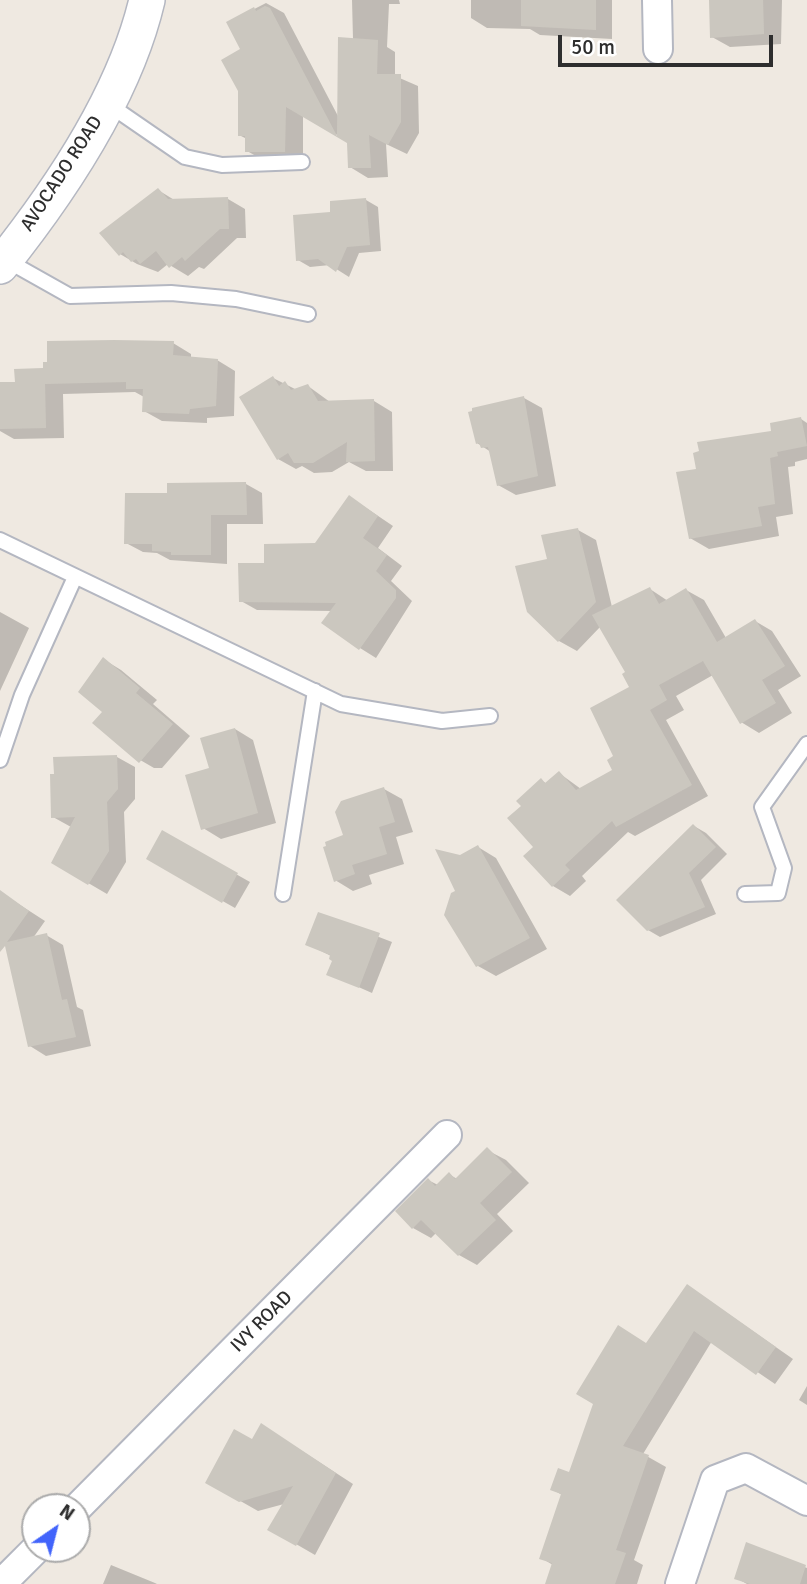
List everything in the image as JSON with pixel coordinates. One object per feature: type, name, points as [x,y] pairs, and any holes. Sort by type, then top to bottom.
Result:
[{"type":"street","name":"AVOCADO ROAD","points":[[3,262],[91,136],[139,36],[147,0]]},
{"type":"street","points":[[657,0],[658,48]]},
{"type":"street","name":"IVY ROAD","points":[[91,1494],[447,1135]]},
{"type":"street","points":[[680,1584],[715,1480],[727,1473],[746,1468],[807,1501]]},
{"type":"street","points":[[1,1584],[22,1563]]},
{"type":"lane","points":[[107,103],[185,158],[222,165],[302,162]]},
{"type":"lane","points":[[3,262],[70,296],[171,293],[236,299],[309,314]]},
{"type":"lane","points":[[0,540],[341,704],[442,721],[490,716]]},
{"type":"lane","points":[[0,760],[22,695],[75,577]]},
{"type":"lane","points":[[284,894],[315,691]]},
{"type":"lane","points":[[745,894],[778,893],[784,868],[762,807],[807,744]]},
{"type":"building","points":[[521,0],[596,0],[596,30],[521,26]]},
{"type":"building","points":[[709,0],[763,0],[764,34],[710,38]]},
{"type":"building","points":[[265,6],[270,8],[337,136],[338,37],[378,40],[377,74],[401,74],[401,122],[388,145],[369,135],[371,168],[348,168],[347,143],[286,107],[285,152],[245,152],[245,136],[238,136],[238,91],[221,60],[240,49],[226,22],[254,7],[256,11]]},
{"type":"building","points":[[158,188],[168,199],[228,197],[229,229],[220,229],[185,261],[182,257],[169,268],[156,251],[140,264],[136,259],[131,262],[123,252],[119,256],[99,233]]},
{"type":"building","points":[[366,198],[370,245],[347,247],[336,272],[318,259],[296,261],[293,215],[330,212],[330,201]]},
{"type":"building","points":[[47,341],[174,341],[173,355],[218,359],[216,406],[190,409],[189,414],[142,412],[143,389],[126,389],[126,382],[45,384],[46,428],[0,429],[0,382],[15,382],[14,369],[43,368],[43,362],[47,362]]},
{"type":"building","points":[[273,376],[279,386],[285,381],[291,390],[308,384],[318,401],[374,399],[375,461],[346,462],[347,442],[313,463],[294,463],[288,453],[277,460],[239,397]]},
{"type":"building","points":[[524,396],[538,476],[497,486],[488,447],[481,448],[479,443],[476,444],[468,412],[472,411],[472,408]]},
{"type":"building","points":[[801,417],[807,446],[777,452],[778,456],[770,458],[775,504],[758,507],[762,526],[689,539],[676,472],[696,469],[693,453],[699,451],[697,442],[771,431],[770,423]]},
{"type":"building","points":[[246,482],[247,515],[211,515],[211,555],[171,555],[171,552],[152,551],[152,544],[124,544],[125,493],[167,493],[167,483]]},
{"type":"building","points":[[349,495],[378,516],[363,538],[387,555],[376,571],[396,590],[396,598],[359,650],[321,623],[336,603],[239,602],[238,563],[264,563],[264,544],[315,543]]},
{"type":"building","points":[[578,528],[596,602],[558,642],[527,612],[515,566],[547,559],[541,535]]},
{"type":"building","points":[[650,587],[659,604],[686,588],[717,642],[755,619],[785,666],[762,680],[776,703],[740,724],[703,661],[659,685],[667,700],[650,710],[692,785],[616,827],[612,821],[565,865],[570,870],[552,887],[523,856],[533,847],[507,818],[521,806],[516,801],[541,778],[545,783],[559,771],[576,790],[612,770],[607,760],[613,756],[590,708],[629,687],[622,674],[625,672],[592,615]]},
{"type":"building","points":[[103,657],[140,688],[136,693],[173,724],[139,763],[92,723],[102,712],[78,692]]},
{"type":"building","points":[[235,728],[258,813],[201,830],[185,775],[209,768],[200,738]]},
{"type":"building","points":[[117,755],[118,789],[107,802],[109,851],[88,885],[51,863],[75,817],[51,818],[50,774],[54,774],[53,757]]},
{"type":"building","points":[[384,787],[395,822],[379,827],[387,854],[352,865],[355,874],[334,882],[323,847],[326,846],[325,842],[343,835],[335,812],[341,801]]},
{"type":"building","points":[[693,824],[716,847],[689,873],[705,907],[647,931],[616,900]]},
{"type":"building","points":[[162,830],[238,873],[222,903],[146,859]]},
{"type":"building","points":[[478,845],[530,938],[476,967],[444,915],[451,893],[455,891],[435,849],[460,855]]},
{"type":"building","points":[[0,890],[29,911],[7,942],[47,933],[62,1000],[67,999],[76,1037],[28,1047],[5,946],[0,952]]},
{"type":"building","points":[[318,912],[380,933],[359,988],[326,975],[332,961],[329,959],[330,955],[305,945]]},
{"type":"building","points":[[487,1147],[512,1172],[480,1203],[496,1220],[458,1256],[421,1220],[412,1229],[395,1211],[428,1178],[435,1186],[449,1172],[455,1179]]},
{"type":"building","points":[[687,1284],[776,1347],[756,1375],[694,1331],[623,1446],[649,1455],[616,1550],[626,1553],[615,1584],[545,1584],[552,1563],[539,1559],[561,1494],[550,1490],[558,1468],[569,1472],[593,1404],[576,1394],[618,1325],[646,1343]]},
{"type":"building","points":[[261,1423],[336,1473],[296,1546],[267,1530],[293,1486],[239,1502],[205,1483],[234,1429],[252,1439]]},
{"type":"building","points":[[746,1542],[806,1565],[800,1584],[750,1584],[734,1579]]}]
